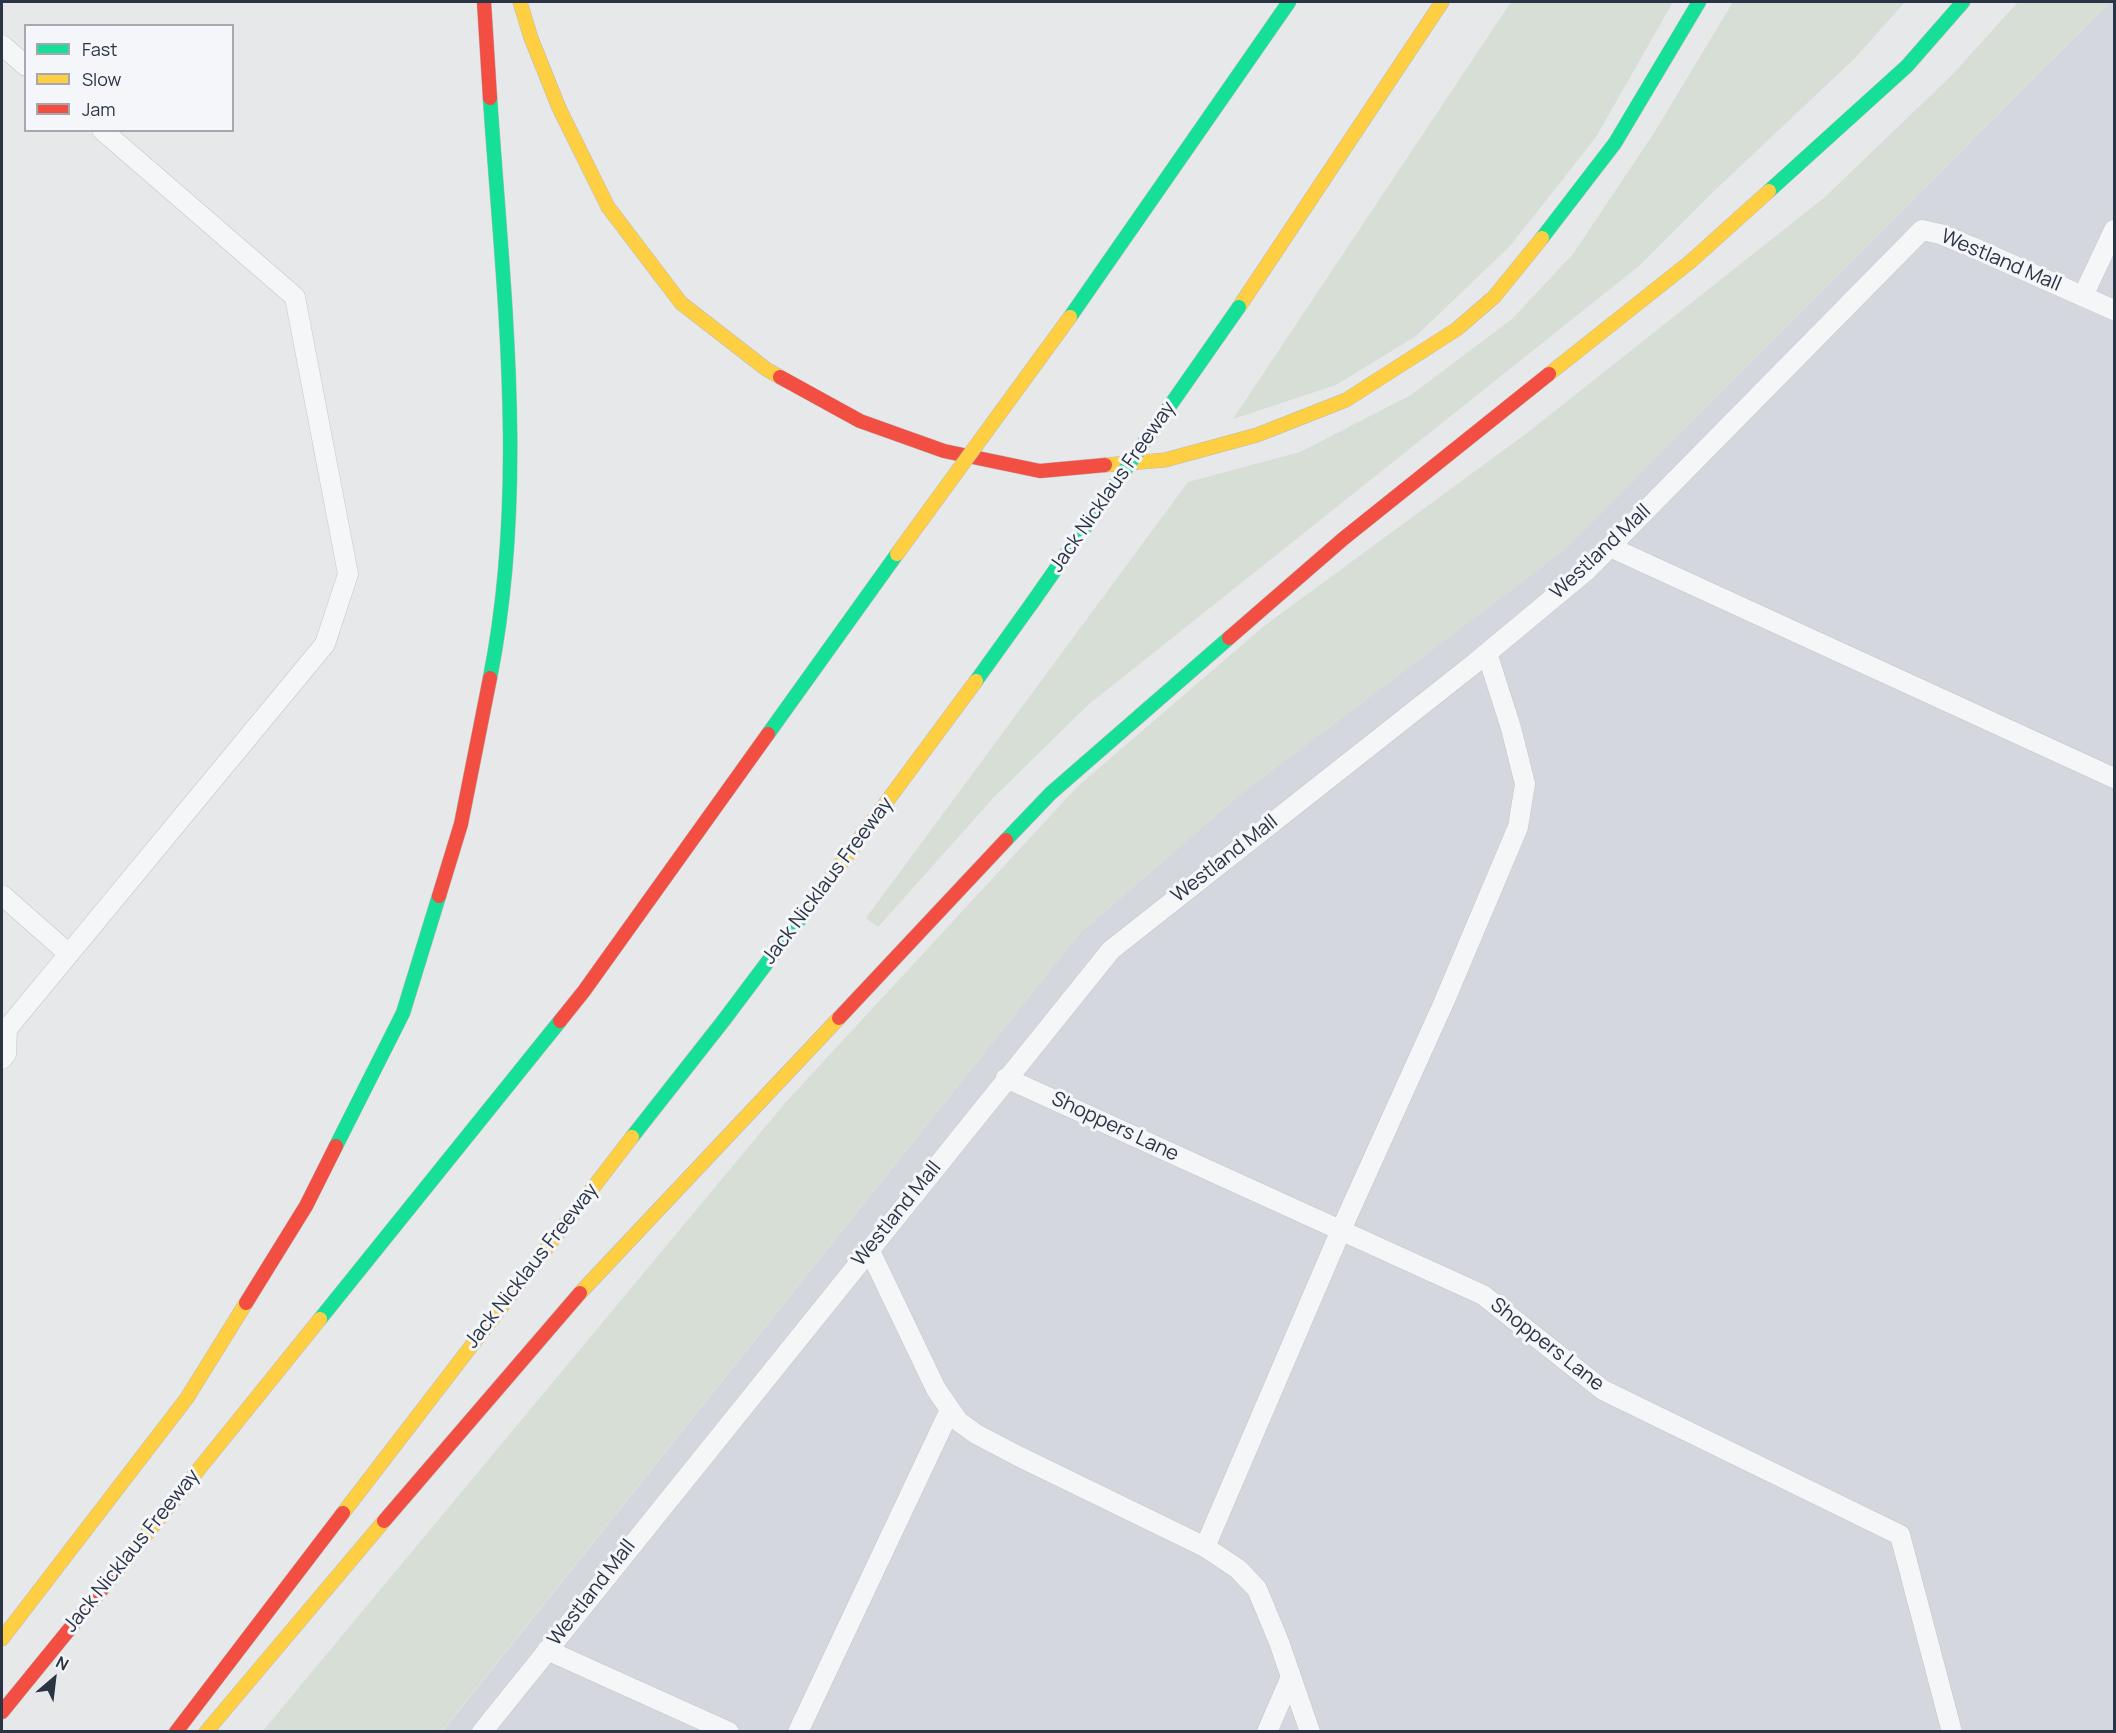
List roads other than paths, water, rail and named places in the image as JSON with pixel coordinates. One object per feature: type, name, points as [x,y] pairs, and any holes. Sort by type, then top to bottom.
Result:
[{"type":"highway","points":[[2,1639],[187,1398],[306,1206],[403,1012],[461,824],[501,627],[511,472],[505,320],[484,2]]},
{"type":"highway","points":[[520,2],[531,38],[559,108],[608,207],[681,303],[766,369],[860,421],[944,451],[1040,471],[1165,460],[1257,435],[1346,400],[1457,329],[1494,297],[1517,271],[1615,143],[1699,2]]},
{"type":"highway","name":"Jack Nicklaus Freeway","points":[[2,1712],[584,991],[1070,317],[1289,2]]},
{"type":"highway","name":"Jack Nicklaus Freeway","points":[[176,1731],[731,1010],[944,726],[1239,307],[1442,2]]},
{"type":"highway","points":[[206,1731],[560,1314],[1052,793],[1343,539],[1690,262],[1906,66],[1963,2]]},
{"type":"lane","points":[[2,45],[24,64]]},
{"type":"lane","points":[[2,1059],[6,1054],[7,1029],[325,644],[348,574],[296,297],[104,132]]},
{"type":"lane","name":"Westland Mall","points":[[482,1731],[1006,1078],[1112,950],[1487,653],[1587,570],[1922,230],[1940,234],[1972,247],[2115,310]]},
{"type":"lane","points":[[2083,296],[2115,230]]},
{"type":"lane","points":[[1610,547],[2115,778]]},
{"type":"lane","points":[[1205,1547],[1341,1230],[1444,1002],[1518,827],[1525,784],[1511,728],[1487,653]]},
{"type":"lane","points":[[2,895],[69,954]]},
{"type":"lane","name":"Shoppers Lane","points":[[1006,1078],[1483,1295],[1603,1390],[1899,1535],[1952,1731]]},
{"type":"lane","points":[[869,1249],[936,1389],[958,1421],[976,1434],[1205,1547],[1238,1569],[1257,1589],[1310,1731]]},
{"type":"lane","points":[[798,1731],[950,1410]]},
{"type":"lane","points":[[547,1650],[729,1731]]},
{"type":"lane","points":[[1267,1731],[1291,1677]]}]
